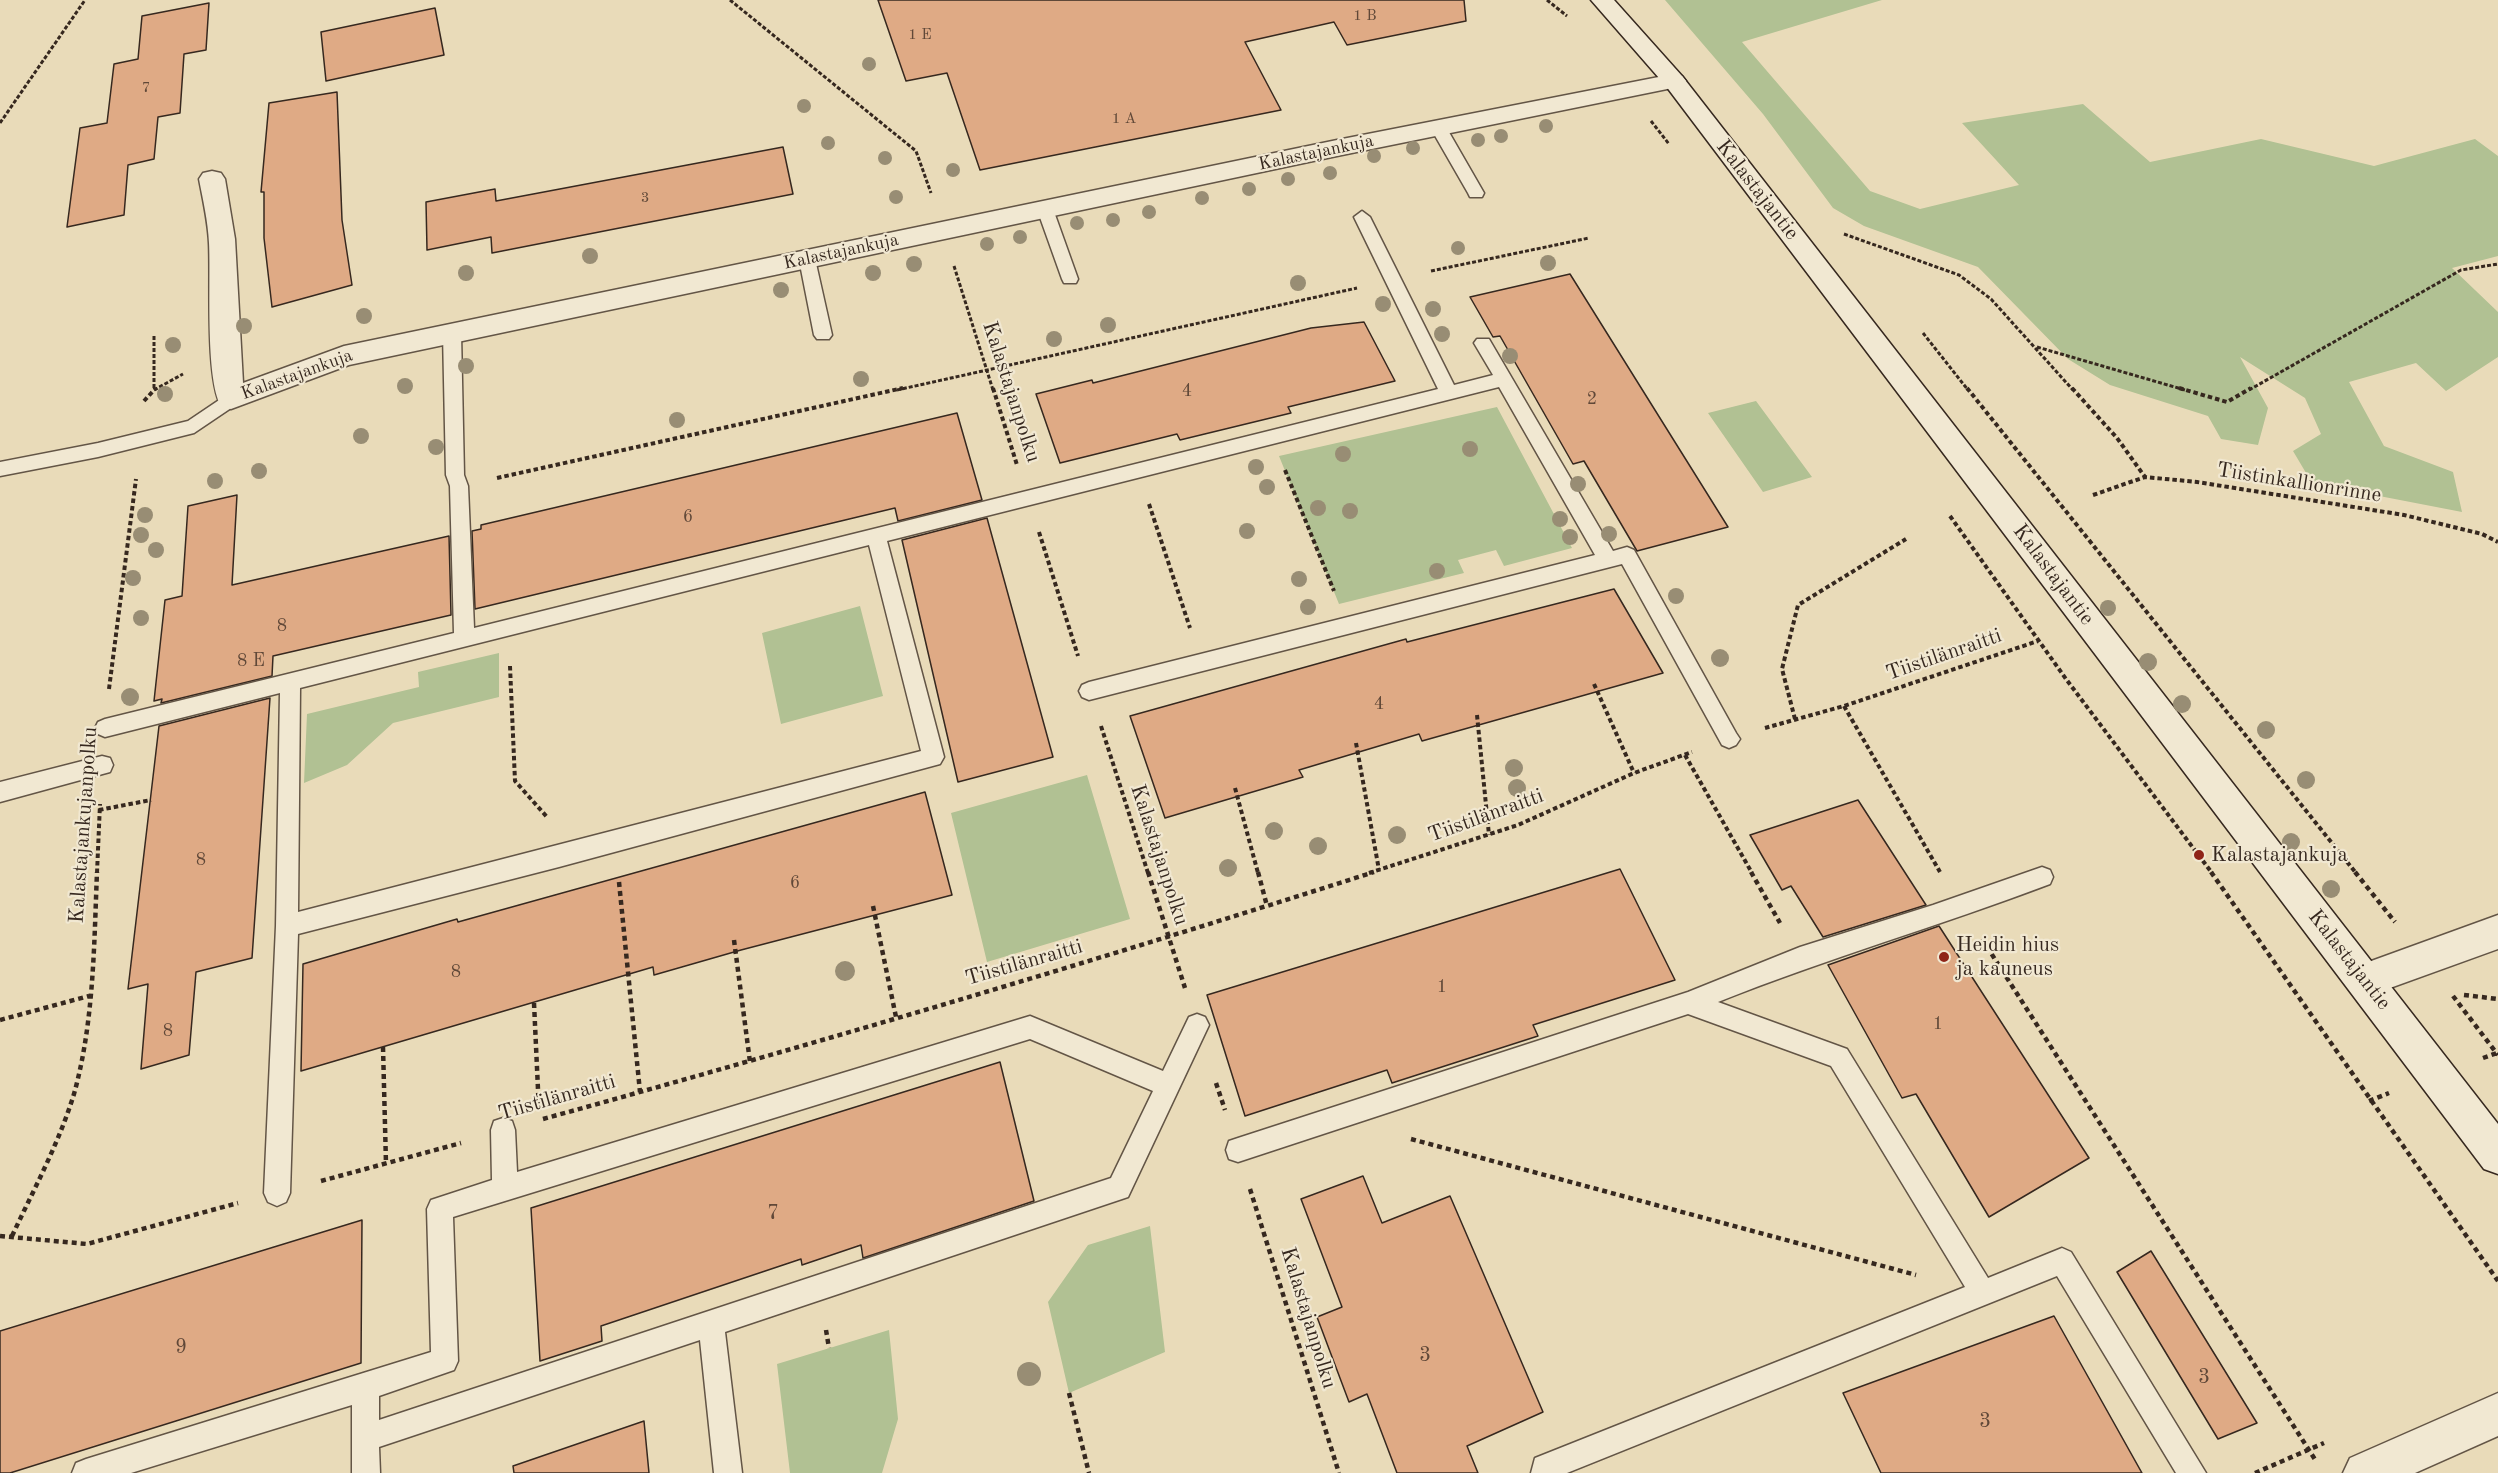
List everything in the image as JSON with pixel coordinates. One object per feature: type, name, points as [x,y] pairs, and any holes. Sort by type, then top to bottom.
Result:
[{"type":"street","name":"Kalastajantie","points":[[1602,0],[1674,81],[2498,1155]]},
{"type":"street","name":"Kalastajankuja","points":[[212,179],[222,239],[226,364],[231,399],[344,356],[1438,127],[1674,81]]},
{"type":"street","points":[[2365,980],[2498,932]]},
{"type":"street","points":[[2365,1473],[2498,1413]]},
{"type":"lane","points":[[1438,127],[1476,193]]},
{"type":"lane","points":[[1045,209],[1070,279]]},
{"type":"lane","points":[[1362,217],[1449,393]]},
{"type":"lane","points":[[807,259],[823,335]]},
{"type":"lane","points":[[452,333],[455,475],[459,486],[464,637]]},
{"type":"lane","points":[[1483,343],[1608,560]]},
{"type":"lane","points":[[105,728],[1504,379]]},
{"type":"lane","points":[[0,469],[140,440],[194,426],[231,399]]},
{"type":"lane","points":[[287,926],[559,858],[933,757],[876,535]]},
{"type":"lane","points":[[1089,691],[1627,555],[1729,739]]},
{"type":"lane","points":[[277,1193],[287,926],[290,681]]},
{"type":"lane","points":[[0,792],[102,765]]},
{"type":"lane","points":[[1238,1150],[1688,1003],[1800,958],[2042,877]]},
{"type":"lane","points":[[1688,1003],[1839,1057],[1983,1293]]},
{"type":"lane","points":[[366,1438],[1119,1188],[1197,1025]]},
{"type":"lane","points":[[86,1473],[445,1361],[440,1209],[1030,1028],[1168,1085]]},
{"type":"lane","points":[[503,1130],[505,1188]]},
{"type":"lane","points":[[1545,1473],[1545,1468],[2062,1261],[2192,1473]]},
{"type":"lane","points":[[711,1324],[728,1473]]},
{"type":"lane","points":[[365,1387],[366,1473]]},
{"type":"path","points":[[0,123],[85,0]]},
{"type":"path","points":[[730,0],[916,151],[932,194]]},
{"type":"path","points":[[1647,115],[1670,146]]},
{"type":"path","points":[[1849,242],[1842,234],[1959,275],[1991,299],[2037,347],[2117,438],[2145,477]]},
{"type":"path","points":[[459,486],[1589,238]]},
{"type":"path","name":"Kalastajanpolku","points":[[951,257],[1238,1150],[1339,1473]]},
{"type":"path","points":[[2037,347],[2227,402],[2461,270],[2498,264]]},
{"type":"path","points":[[1918,327],[2424,959]]},
{"type":"path","points":[[154,336],[154,388]]},
{"type":"path","points":[[154,388],[170,378],[226,364]]},
{"type":"path","name":"Kalastajankujanpolku","points":[[105,728],[140,440],[142,403],[154,388]]},
{"type":"path","points":[[1272,437],[1347,626]]},
{"type":"path","points":[[1166,464],[1173,480],[1143,487],[1202,663]]},
{"type":"path","name":"Tiistinkallionrinne","points":[[2093,495],[2145,477],[2197,482],[2404,515],[2482,534],[2498,542]]},
{"type":"path","points":[[1948,514],[2038,641],[2199,855],[2498,1281]]},
{"type":"path","points":[[1795,719],[1782,669],[1798,606],[1906,539]]},
{"type":"path","points":[[509,627],[515,781],[553,824],[559,858]]},
{"type":"path","name":"Tiistilänraitti","points":[[534,1003],[539,1120],[750,1062],[1168,938],[1518,825],[1634,773],[1729,739],[1844,706],[2038,641]]},
{"type":"path","points":[[1594,684],[1634,773]]},
{"type":"path","points":[[1844,706],[1960,906],[2319,1465]]},
{"type":"path","points":[[1477,715],[1489,835]]},
{"type":"path","points":[[1356,744],[1379,870]]},
{"type":"path","points":[[1684,755],[1800,958]]},
{"type":"path","name":"Kalastajankujanpolku","points":[[12,1236],[60,1131],[79,1072],[89,996],[102,765]]},
{"type":"path","points":[[1235,788],[1267,906]]},
{"type":"path","points":[[99,810],[151,800]]},
{"type":"path","points":[[615,842],[640,1092]]},
{"type":"path","points":[[873,906],[896,1017]]},
{"type":"path","points":[[734,940],[750,1062]]},
{"type":"path","points":[[2498,999],[2451,994],[2498,1055]]},
{"type":"path","points":[[0,1020],[89,996]]},
{"type":"path","points":[[383,1047],[386,1164]]},
{"type":"path","name":"Tiistilänraitti","points":[[0,1236],[87,1244],[386,1164],[503,1130]]},
{"type":"path","points":[[1401,1142],[1412,1138],[1983,1293]]},
{"type":"path","points":[[1250,1190],[1261,1187]]},
{"type":"path","points":[[1069,1393],[1089,1473]]},
{"type":"green space","points":[[1665,0],[1882,0],[1742,42],[1870,191],[1920,209],[2019,185],[1962,123],[2083,104],[2150,162],[2261,139],[2374,166],[2475,139],[2498,156],[2498,256],[2452,268],[2498,312],[2498,357],[2446,391],[2416,363],[2349,382],[2384,446],[2453,472],[2462,512],[2312,483],[2293,451],[2321,434],[2305,398],[2240,357],[2268,408],[2258,445],[2221,439],[2208,416],[2110,385],[2068,359],[1978,267],[1864,226],[1833,208],[1763,114]]},
{"type":"green space","points":[[1756,401],[1812,477],[1763,492],[1708,413]]},
{"type":"green space","points":[[1497,407],[1572,548],[1504,566],[1496,550],[1458,560],[1464,573],[1339,604],[1279,456]]},
{"type":"green space","points":[[860,606],[883,696],[781,724],[762,633]]},
{"type":"green space","points":[[499,653],[499,697],[393,723],[347,765],[304,783],[307,714],[419,687],[418,672]]},
{"type":"green space","points":[[1087,775],[1130,919],[987,962],[951,813]]},
{"type":"green space","points":[[1150,1226],[1165,1352],[1069,1393],[1048,1302],[1088,1245]]},
{"type":"green space","points":[[889,1330],[898,1419],[882,1473],[790,1473],[777,1364]]},
{"type":"building","points":[[878,0],[1464,0],[1466,21],[1347,45],[1334,22],[1245,42],[1281,110],[980,170],[947,73],[906,81]]},
{"type":"building","points":[[209,3],[206,50],[184,54],[180,113],[158,117],[154,159],[128,165],[124,215],[67,227],[80,128],[107,123],[114,64],[138,59],[142,16]]},
{"type":"building","points":[[435,8],[444,55],[326,81],[321,32]]},
{"type":"building","points":[[337,92],[342,220],[352,285],[272,307],[264,238],[264,192],[261,192],[269,103]]},
{"type":"building","points":[[783,147],[793,194],[492,253],[491,237],[427,250],[426,202],[495,189],[496,201]]},
{"type":"building","points":[[1570,274],[1728,527],[1637,551],[1584,461],[1573,464],[1500,336],[1493,337],[1470,297]]},
{"type":"building","points":[[1364,322],[1395,381],[1288,407],[1291,413],[1180,440],[1177,434],[1060,463],[1036,394],[1092,380],[1093,383],[1311,328]]},
{"type":"building","points":[[957,413],[982,500],[898,521],[895,508],[475,609],[472,531],[481,529],[481,525]]},
{"type":"building","points":[[237,495],[232,585],[449,536],[451,615],[273,656],[272,676],[161,703],[162,699],[154,701],[165,600],[182,596],[188,506]]},
{"type":"building","points":[[987,518],[1053,757],[958,782],[902,540]]},
{"type":"building","points":[[1614,589],[1663,673],[1422,741],[1419,734],[1299,770],[1303,777],[1165,818],[1130,716],[1406,639],[1407,642]]},
{"type":"building","points":[[270,698],[252,958],[196,972],[189,1055],[141,1069],[148,984],[128,989],[159,726]]},
{"type":"building","points":[[925,792],[952,895],[654,975],[653,967],[301,1071],[303,964],[457,919],[458,922]]},
{"type":"building","points":[[1858,800],[1926,905],[1823,937],[1791,886],[1782,890],[1750,835]]},
{"type":"building","points":[[1620,869],[1675,980],[1533,1025],[1538,1036],[1392,1083],[1387,1070],[1245,1116],[1207,995]]},
{"type":"building","points":[[1939,926],[2089,1158],[1989,1217],[1916,1094],[1902,1098],[1828,965]]},
{"type":"building","points":[[1000,1062],[1034,1201],[863,1258],[861,1245],[802,1265],[801,1259],[601,1326],[602,1341],[540,1361],[531,1208]]},
{"type":"building","points":[[1363,1176],[1382,1223],[1450,1196],[1543,1412],[1467,1446],[1478,1473],[1397,1473],[1367,1394],[1349,1402],[1317,1317],[1342,1307],[1301,1199]]},
{"type":"building","points":[[362,1220],[361,1363],[10,1473],[0,1473],[0,1331]]},
{"type":"building","points":[[2151,1251],[2257,1423],[2218,1439],[2117,1272]]},
{"type":"building","points":[[2054,1316],[2142,1473],[1881,1473],[1843,1393]]},
{"type":"building","points":[[644,1421],[649,1473],[514,1473],[513,1466]]},
{"type":"place","name":"Kalastajankuja","points":[[2199,855]]},
{"type":"place","name":"Heidin hius ja kauneus","points":[[1944,957]]}]
